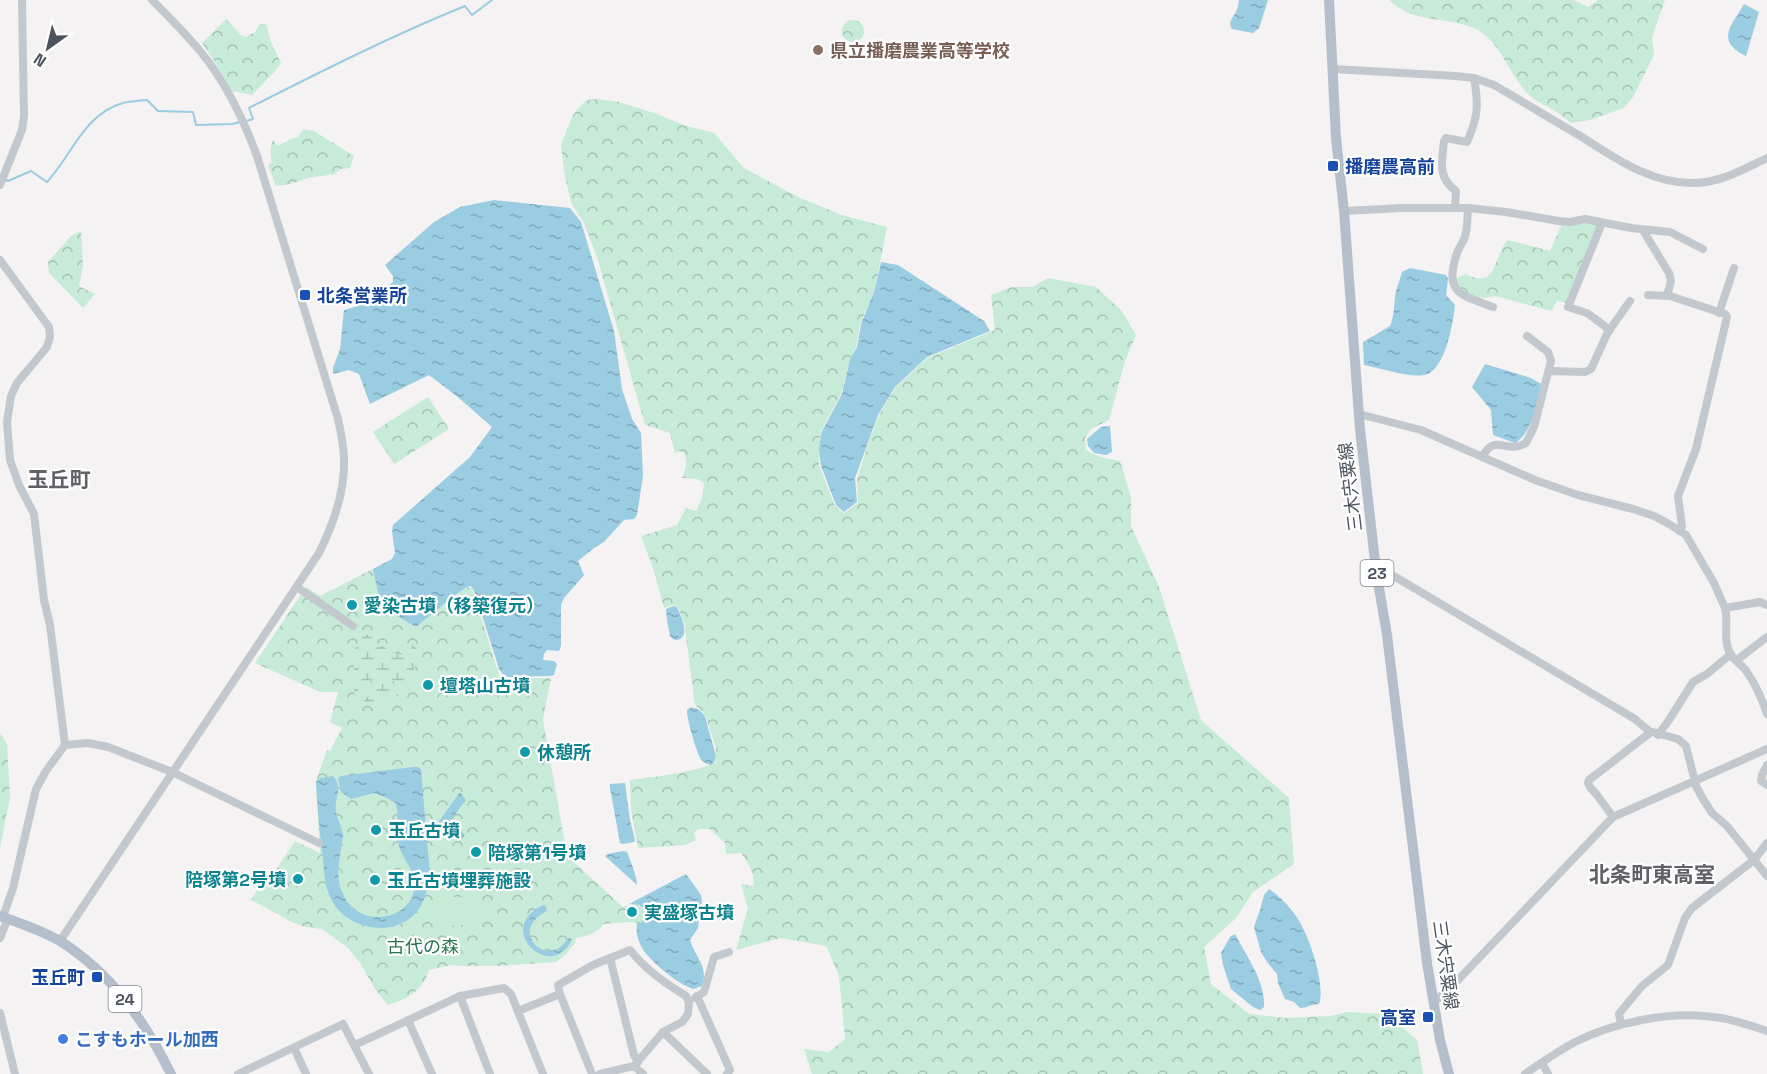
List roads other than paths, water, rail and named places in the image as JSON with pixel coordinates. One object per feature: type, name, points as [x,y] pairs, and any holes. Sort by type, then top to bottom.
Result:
[{"type":"main road","name":"三木宍粟線","points":[[1329,0],[1336,138],[1344,212],[1359,414],[1376,570],[1387,635],[1428,963],[1442,1051],[1449,1074]]},
{"type":"main road","name":"24","points":[[4,917],[60,941],[93,966],[130,1004],[144,1023],[171,1074]]},
{"type":"street","points":[[0,185],[22,130],[24,116],[22,0]]},
{"type":"street","points":[[60,941],[320,553],[338,508],[343,481],[344,448],[338,419],[248,131],[220,78],[201,52],[152,0]]},
{"type":"street","points":[[1333,69],[1474,78],[1494,85],[1639,171],[1675,182],[1695,183],[1715,180],[1767,158]]},
{"type":"street","points":[[1455,208],[1456,191],[1450,186],[1442,170],[1444,141],[1446,138],[1467,142],[1478,108],[1474,78]]},
{"type":"street","points":[[1344,212],[1402,208],[1468,208],[1558,221],[1570,222],[1585,219],[1644,230],[1670,232],[1703,249]]},
{"type":"street","points":[[1468,208],[1466,236],[1457,252],[1452,282],[1457,291],[1492,307]]},
{"type":"street","points":[[1602,223],[1568,307],[1587,313],[1610,330]]},
{"type":"street","points":[[1644,230],[1670,277],[1667,296]]},
{"type":"street","points":[[0,260],[48,327],[50,337],[47,347],[17,383],[11,396],[7,422],[10,460],[19,485],[34,514],[65,745],[36,789],[0,938]]},
{"type":"street","points":[[1719,313],[1734,268]]},
{"type":"street","points":[[1648,295],[1667,296],[1719,313],[1727,317],[1728,321],[1696,449],[1678,496],[1682,526],[1680,531]]},
{"type":"street","points":[[1549,371],[1588,371],[1596,360],[1610,330],[1630,302]]},
{"type":"street","points":[[1482,457],[1491,445],[1515,447],[1526,443],[1534,427],[1551,361],[1550,355],[1527,336]]},
{"type":"street","points":[[1359,414],[1421,430],[1535,480],[1578,495],[1654,516],[1686,534],[1714,583],[1725,608],[1726,639],[1734,657],[1755,683],[1767,714]]},
{"type":"street","points":[[1376,570],[1387,572],[1635,719],[1654,733],[1678,739],[1686,746],[1695,781],[1712,813],[1727,826],[1767,876]]},
{"type":"street","points":[[297,587],[353,626]]},
{"type":"street","points":[[1725,608],[1760,602],[1767,605]]},
{"type":"street","points":[[1613,818],[1590,787],[1589,780],[1654,733],[1681,704],[1693,682],[1767,637]]},
{"type":"street","points":[[65,745],[88,743],[108,747],[172,772],[319,843]]},
{"type":"street","points":[[1434,1000],[1458,980],[1613,818],[1766,751]]},
{"type":"street","points":[[1767,765],[1761,781],[1767,785]]},
{"type":"street","points":[[1621,1024],[1619,1014],[1622,1010],[1642,987],[1668,965],[1685,918],[1692,908],[1754,860],[1767,843]]},
{"type":"street","points":[[592,1074],[558,986],[593,965],[630,950],[642,965],[686,996],[689,1003],[688,1014],[682,1022],[663,1032],[636,1064],[600,1074]]},
{"type":"street","points":[[689,1003],[704,992],[714,957],[729,952]]},
{"type":"street","points":[[609,958],[636,1064],[643,1074]]},
{"type":"street","points":[[355,1045],[460,996],[504,988],[511,994],[543,1074]]},
{"type":"street","points":[[518,1011],[560,994]]},
{"type":"street","points":[[460,996],[490,1074]]},
{"type":"street","points":[[697,996],[730,1070],[727,1074]]},
{"type":"street","points":[[0,1013],[15,1074]]},
{"type":"street","points":[[1525,1074],[1576,1042],[1621,1024],[1678,1016],[1712,1016],[1767,1030]]},
{"type":"street","points":[[408,1020],[432,1074]]},
{"type":"street","points":[[242,1073],[343,1024],[369,1074]]},
{"type":"street","points":[[663,1032],[707,1074]]},
{"type":"street","points":[[294,1048],[306,1074]]},
{"type":"street","points":[[1542,1063],[1548,1074]]},
{"type":"water","points":[[1239,0],[1268,0],[1259,28],[1253,33],[1232,29],[1231,21]]},
{"type":"water","points":[[1744,4],[1759,12],[1746,56],[1736,50],[1728,39],[1731,26]]},
{"type":"water","points":[[494,200],[570,208],[581,222],[614,331],[622,389],[632,419],[641,433],[643,476],[637,515],[634,519],[624,520],[604,542],[578,561],[584,575],[564,598],[561,605],[561,646],[559,651],[547,650],[544,654],[543,660],[554,661],[557,664],[554,675],[550,676],[505,677],[499,669],[472,587],[469,586],[455,595],[416,627],[392,613],[382,612],[373,569],[392,559],[395,553],[393,525],[470,457],[492,427],[429,375],[370,404],[359,374],[349,370],[333,374],[340,349],[344,310],[358,306],[393,282],[393,276],[385,265],[434,222],[460,207]]},
{"type":"water","points":[[881,262],[898,265],[984,321],[990,331],[927,357],[895,387],[878,415],[855,478],[857,502],[844,512],[836,505],[821,466],[819,449],[821,433],[842,394],[850,359],[857,347],[861,324],[875,289]]},
{"type":"water","points":[[1410,268],[1446,275],[1448,279],[1446,295],[1455,305],[1443,356],[1431,372],[1418,376],[1364,365],[1363,342],[1390,326],[1402,272]]},
{"type":"water","points":[[1485,364],[1531,378],[1541,384],[1530,425],[1515,443],[1493,435],[1491,410],[1472,387]]},
{"type":"water","points":[[1110,426],[1112,452],[1106,455],[1094,453],[1088,446],[1087,439],[1101,427]]},
{"type":"water","points":[[677,607],[684,629],[683,636],[678,640],[671,637],[667,619],[666,609]]},
{"type":"water","points":[[690,708],[699,710],[705,717],[716,756],[711,765],[702,761],[697,751],[687,714]]},
{"type":"water","points":[[413,767],[421,769],[430,868],[428,887],[419,909],[403,923],[392,927],[368,927],[346,917],[329,894],[324,875],[316,782],[320,778],[333,776],[338,785],[336,811],[343,836],[338,874],[345,897],[359,912],[384,917],[407,905],[414,889],[413,876],[399,846],[396,804],[374,793],[351,799],[341,792],[338,778]]},
{"type":"water","points":[[625,783],[635,840],[623,844],[620,843],[610,784]]},
{"type":"water","points":[[460,792],[466,800],[450,821],[465,835],[462,839],[453,837],[437,824]]},
{"type":"water","points":[[627,852],[637,885],[605,856]]},
{"type":"water","points":[[686,874],[701,895],[702,901],[698,928],[690,940],[703,967],[704,979],[702,986],[693,989],[664,971],[644,950],[638,938],[637,923],[641,923],[649,910],[648,906],[629,904]]},
{"type":"water","points":[[1269,889],[1292,911],[1307,937],[1318,973],[1321,996],[1319,1004],[1300,1008],[1294,1002],[1285,999],[1277,974],[1261,952],[1254,927],[1264,895]]},
{"type":"water","points":[[543,905],[546,906],[547,911],[531,926],[532,940],[537,946],[551,951],[559,948],[569,938],[572,939],[563,951],[552,956],[541,954],[531,948],[525,938],[523,927],[529,915]]},
{"type":"water","points":[[1235,934],[1262,988],[1264,1007],[1260,1010],[1231,989],[1223,965],[1221,953],[1230,937]]},
{"type":"waterway","points":[[246,121],[253,119],[249,108],[329,68],[465,6],[472,15],[492,0]]},
{"type":"waterway","points":[[6,180],[31,171],[47,182],[88,126],[110,108],[123,103],[147,100],[158,111],[193,112],[196,125],[240,122]]},
{"type":"place","name":"県立播磨農業高等学校","points":[[818,50]]},
{"type":"place","name":"播磨農高前","points":[[1333,166]]},
{"type":"place","name":"北条営業所","points":[[305,295]]},
{"type":"place","name":"愛染古墳（移築復元）","points":[[352,605]]},
{"type":"place","name":"壇塔山古墳","points":[[428,685]]},
{"type":"place","name":"休憩所","points":[[525,752]]},
{"type":"place","name":"玉丘古墳","points":[[376,830]]},
{"type":"place","name":"陪塚第1号墳","points":[[476,852]]},
{"type":"place","name":"陪塚第2号墳","points":[[298,879]]},
{"type":"place","name":"玉丘古墳埋葬施設","points":[[375,880]]},
{"type":"place","name":"実盛塚古墳","points":[[632,912]]},
{"type":"place","name":"玉丘町","points":[[97,977]]},
{"type":"place","name":"高室","points":[[1428,1017]]},
{"type":"place","name":"こすもホール加西","points":[[63,1039]]},
{"type":"district","name":"玉丘町","points":[[59,479]]},
{"type":"district","name":"北条町東高室","points":[[1652,874]]},
{"type":"park label","name":"古代の森","points":[[423,946]]}]
